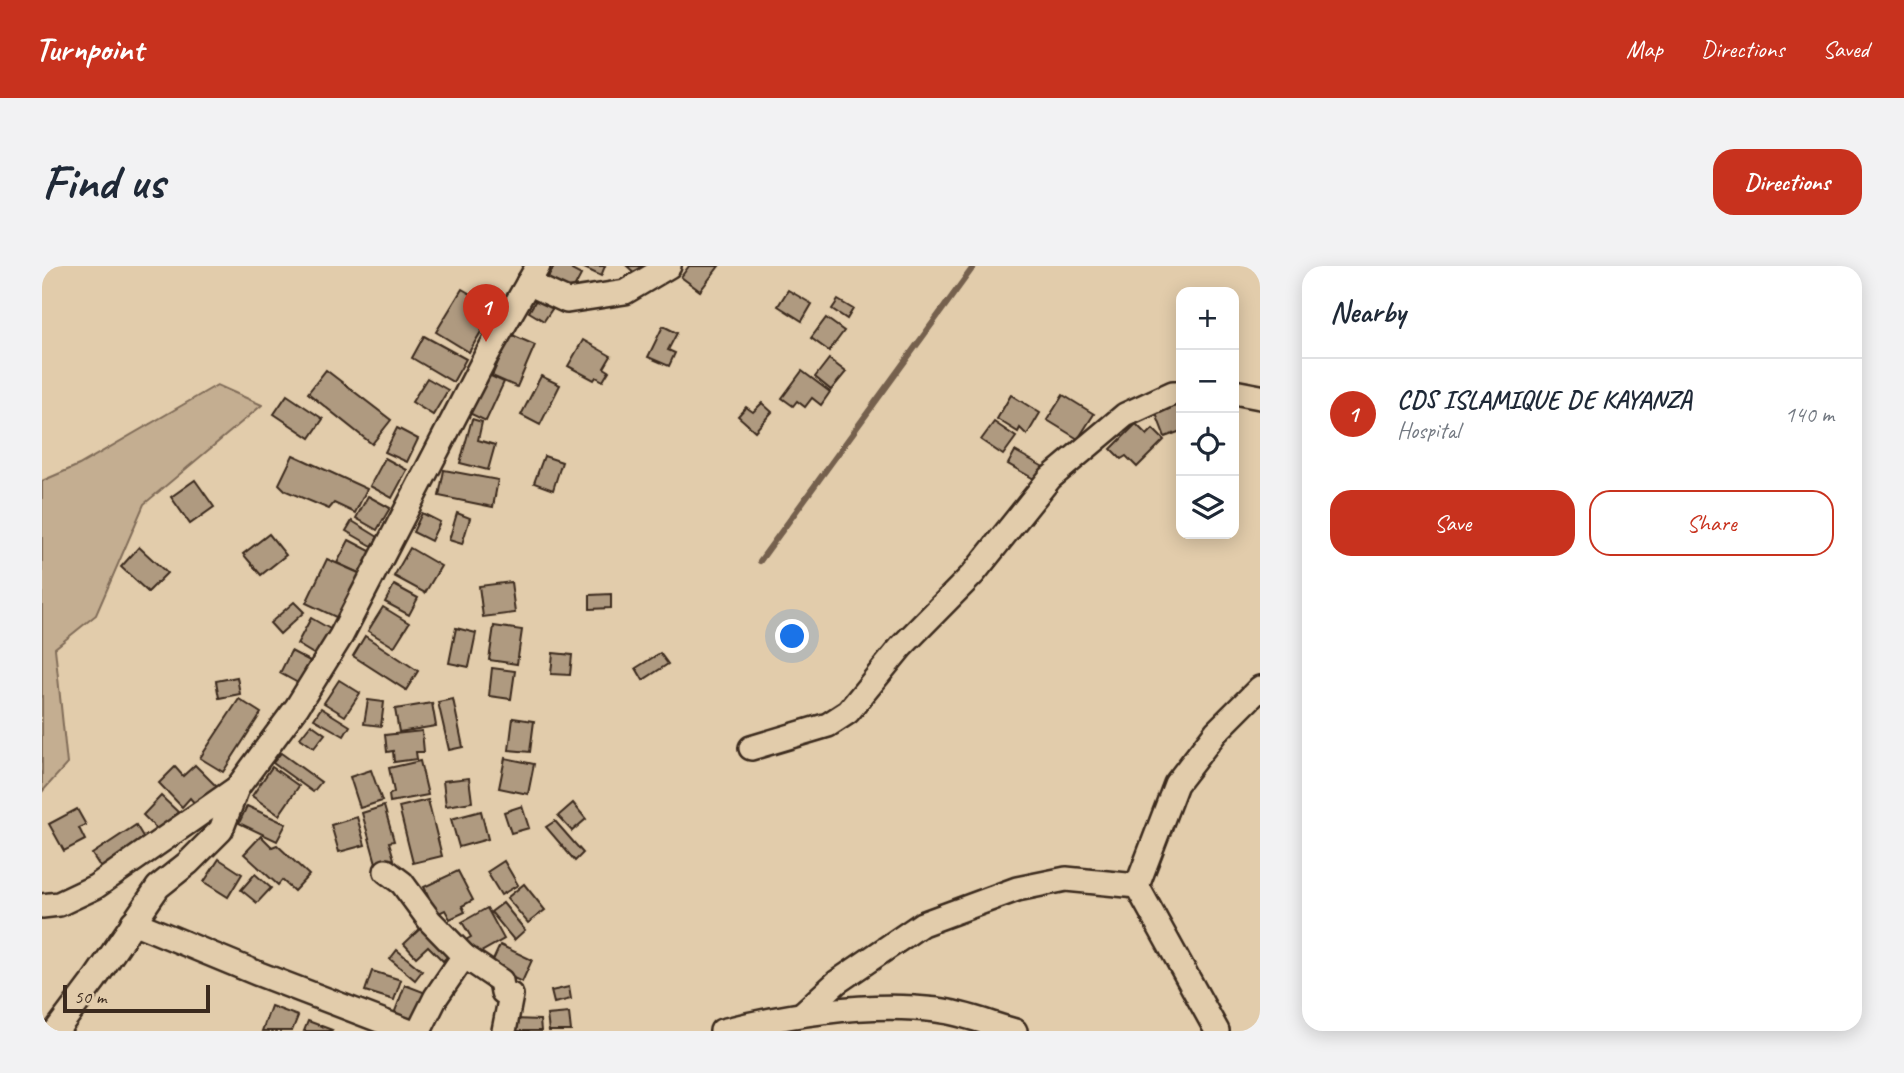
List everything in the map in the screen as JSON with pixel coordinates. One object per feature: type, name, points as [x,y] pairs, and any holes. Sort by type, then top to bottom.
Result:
[{"type":"street","points":[[55,1031],[95,979],[158,887],[188,863],[220,830],[237,788],[297,707],[341,636],[485,358],[533,274],[568,301],[625,292],[669,266]]},
{"type":"street","points":[[751,748],[828,725],[848,712],[901,647],[973,574],[1050,478],[1125,415],[1176,393]]},
{"type":"street","points":[[1239,393],[1260,397]]},
{"type":"street","points":[[1217,1031],[1137,886],[1176,784],[1216,732],[1260,688]]},
{"type":"street","points":[[42,906],[59,904],[95,887],[237,788]]},
{"type":"street","points":[[386,871],[402,883],[430,921],[464,956],[501,981],[503,992],[512,995],[504,1031]]},
{"type":"street","points":[[802,1014],[837,982],[922,924],[1017,889],[1066,879],[1137,886]]},
{"type":"street","points":[[133,922],[408,1031]]},
{"type":"street","points":[[419,1031],[436,997],[464,956]]},
{"type":"street","points":[[722,1031],[802,1014],[880,1008],[938,1010],[1015,1031]]},
{"type":"shaded area","points":[[217,385],[262,405],[144,504],[96,615],[55,648],[67,764],[42,792],[42,481],[79,465]]},
{"type":"building","points":[[554,266],[574,266],[572,270],[581,275],[571,294],[546,282]]},
{"type":"building","points":[[580,266],[605,266],[601,276]]},
{"type":"building","points":[[627,266],[646,266],[637,275]]},
{"type":"building","points":[[689,266],[719,266],[700,291],[681,277]]},
{"type":"building","points":[[462,289],[495,308],[469,352],[436,332]]},
{"type":"building","points":[[788,290],[812,304],[802,321],[778,306]]},
{"type":"building","points":[[540,293],[556,303],[544,321],[529,312]]},
{"type":"building","points":[[838,300],[853,309],[847,319],[832,309]]},
{"type":"building","points":[[826,318],[844,331],[829,351],[811,338]]},
{"type":"building","points":[[663,326],[677,333],[668,350],[675,353],[669,366],[648,357]]},
{"type":"building","points":[[510,334],[535,345],[517,387],[492,376]]},
{"type":"building","points":[[424,336],[466,359],[453,382],[412,358]]},
{"type":"building","points":[[583,340],[611,356],[604,368],[609,371],[603,381],[596,377],[594,380],[568,366]]},
{"type":"building","points":[[829,359],[846,372],[831,390],[815,377]]},
{"type":"building","points":[[326,370],[391,420],[372,444],[308,393]]},
{"type":"building","points":[[802,371],[830,392],[821,405],[812,398],[805,407],[797,401],[793,406],[782,398]]},
{"type":"building","points":[[484,373],[504,382],[486,421],[467,412]]},
{"type":"building","points":[[541,376],[560,385],[540,425],[521,415]]},
{"type":"building","points":[[427,378],[448,390],[433,415],[412,402]]},
{"type":"building","points":[[287,395],[323,419],[310,438],[274,414]]},
{"type":"building","points":[[1011,395],[1040,413],[1027,435],[1020,428],[1018,432],[997,419]]},
{"type":"building","points":[[1063,395],[1094,414],[1078,439],[1047,420]]},
{"type":"building","points":[[762,403],[772,412],[755,431],[738,416],[746,407],[753,412]]},
{"type":"building","points":[[1176,404],[1176,433],[1165,437],[1155,411]]},
{"type":"building","points":[[472,419],[482,422],[478,440],[495,445],[488,470],[460,463]]},
{"type":"building","points":[[994,422],[1016,437],[1003,455],[981,440]]},
{"type":"building","points":[[1136,424],[1147,435],[1153,429],[1164,440],[1137,467],[1126,456],[1121,459],[1111,449]]},
{"type":"building","points":[[397,428],[418,439],[407,462],[385,452]]},
{"type":"building","points":[[1015,451],[1049,470],[1041,483],[1008,464]]},
{"type":"building","points":[[293,455],[367,489],[355,513],[334,503],[329,509],[286,491],[279,484]]},
{"type":"building","points":[[544,456],[562,462],[553,490],[534,483]]},
{"type":"building","points":[[385,458],[407,470],[392,498],[370,486]]},
{"type":"building","points":[[444,470],[498,480],[493,507],[439,496]]},
{"type":"building","points":[[195,480],[214,507],[190,524],[171,497]]},
{"type":"building","points":[[368,496],[390,508],[377,530],[356,518]]},
{"type":"building","points":[[422,513],[440,522],[431,541],[413,532]]},
{"type":"building","points":[[457,513],[470,518],[462,544],[449,540]]},
{"type":"building","points":[[352,521],[378,537],[372,546],[346,531]]},
{"type":"building","points":[[269,534],[286,555],[261,575],[243,554]]},
{"type":"building","points":[[349,540],[372,552],[361,574],[337,563]]},
{"type":"building","points":[[139,547],[167,573],[148,592],[121,567]]},
{"type":"building","points":[[410,548],[441,566],[425,593],[394,576]]},
{"type":"building","points":[[327,559],[361,574],[340,619],[306,603]]},
{"type":"building","points":[[511,582],[515,613],[483,617],[479,586]]},
{"type":"building","points":[[394,585],[418,598],[409,615],[385,602]]},
{"type":"building","points":[[611,594],[611,608],[590,609],[590,595]]},
{"type":"building","points":[[294,602],[304,612],[280,634],[270,623]]},
{"type":"building","points":[[383,607],[409,623],[394,647],[368,631]]},
{"type":"building","points":[[311,618],[332,630],[317,656],[297,644]]},
{"type":"building","points":[[494,626],[522,630],[517,664],[489,660]]},
{"type":"building","points":[[456,628],[476,633],[469,667],[449,663]]},
{"type":"building","points":[[365,636],[418,671],[406,690],[353,656]]},
{"type":"building","points":[[291,651],[310,661],[298,683],[280,673]]},
{"type":"building","points":[[553,653],[572,655],[570,675],[551,674]]},
{"type":"building","points":[[660,653],[668,664],[643,680],[636,668]]},
{"type":"building","points":[[492,668],[515,671],[511,699],[489,696]]},
{"type":"building","points":[[237,677],[240,694],[219,698],[216,681]]},
{"type":"building","points":[[339,680],[360,693],[345,716],[324,703]]},
{"type":"building","points":[[239,699],[261,713],[223,772],[200,758]]},
{"type":"building","points":[[453,699],[463,747],[449,750],[438,702]]},
{"type":"building","points":[[368,700],[384,702],[381,726],[364,724]]},
{"type":"building","points":[[432,703],[436,726],[399,732],[395,709]]},
{"type":"building","points":[[321,708],[350,726],[344,736],[314,719]]},
{"type":"building","points":[[513,718],[534,721],[530,752],[509,750]]},
{"type":"building","points":[[311,724],[325,734],[314,748],[300,738]]},
{"type":"building","points":[[422,731],[424,752],[416,752],[417,759],[394,762],[393,751],[387,752],[385,735]]},
{"type":"building","points":[[281,753],[321,782],[313,792],[273,763]]},
{"type":"building","points":[[505,758],[534,764],[528,794],[499,788]]},
{"type":"building","points":[[420,761],[428,795],[390,802],[389,795],[394,792],[389,768]]},
{"type":"building","points":[[195,765],[217,787],[197,806],[190,798],[182,807],[159,783],[175,767],[183,776]]},
{"type":"building","points":[[272,767],[299,786],[279,815],[252,796]]},
{"type":"building","points":[[371,770],[382,801],[360,808],[350,777]]},
{"type":"building","points":[[469,778],[472,802],[446,806],[443,781]]},
{"type":"building","points":[[161,796],[178,812],[159,831],[143,815]]},
{"type":"building","points":[[428,800],[442,856],[413,863],[399,807]]},
{"type":"building","points":[[573,803],[586,819],[572,831],[558,816]]},
{"type":"building","points":[[247,806],[286,824],[277,841],[239,823]]},
{"type":"building","points":[[384,806],[394,841],[389,842],[394,859],[376,863],[362,813]]},
{"type":"building","points":[[522,806],[529,828],[511,833],[504,812]]},
{"type":"building","points":[[77,809],[86,825],[79,828],[85,840],[64,851],[49,824]]},
{"type":"building","points":[[481,811],[488,839],[459,847],[451,819]]},
{"type":"building","points":[[357,817],[365,845],[339,852],[331,825]]},
{"type":"building","points":[[555,821],[583,853],[575,861],[546,827]]},
{"type":"building","points":[[136,825],[145,840],[101,868],[92,854]]},
{"type":"building","points":[[261,836],[272,847],[277,845],[309,875],[294,891],[282,880],[278,885],[244,854]]},
{"type":"building","points":[[219,859],[242,874],[228,897],[204,882]]},
{"type":"building","points":[[504,861],[518,885],[501,895],[487,872]]},
{"type":"building","points":[[458,871],[473,900],[462,906],[465,912],[450,919],[445,910],[437,914],[424,887]]},
{"type":"building","points":[[255,874],[271,888],[257,903],[241,890]]},
{"type":"building","points":[[524,884],[545,910],[528,923],[507,898]]},
{"type":"building","points":[[503,903],[525,930],[514,940],[491,912]]},
{"type":"building","points":[[487,908],[504,939],[472,957],[464,941],[471,937],[462,922]]},
{"type":"building","points":[[425,924],[452,952],[443,961],[428,946],[416,957],[404,944]]},
{"type":"building","points":[[500,945],[532,960],[522,982],[490,967]]},
{"type":"building","points":[[397,950],[422,971],[415,980],[390,959]]},
{"type":"building","points":[[372,971],[401,980],[394,1000],[365,991]]},
{"type":"building","points":[[405,985],[426,993],[415,1022],[394,1014]]},
{"type":"building","points":[[569,987],[571,999],[554,1003],[551,991]]},
{"type":"building","points":[[271,1006],[298,1016],[292,1031],[262,1031]]},
{"type":"building","points":[[569,1013],[571,1031],[549,1031],[547,1015]]},
{"type":"building","points":[[514,1019],[540,1020],[541,1031],[514,1031]]},
{"type":"building","points":[[308,1021],[332,1030],[304,1031]]},
{"type":"waterway","points":[[760,561],[974,266]]},
{"type":"place","name":"CDS ISLAMIQUE DE KAYANZA","points":[[486,342]]}]
